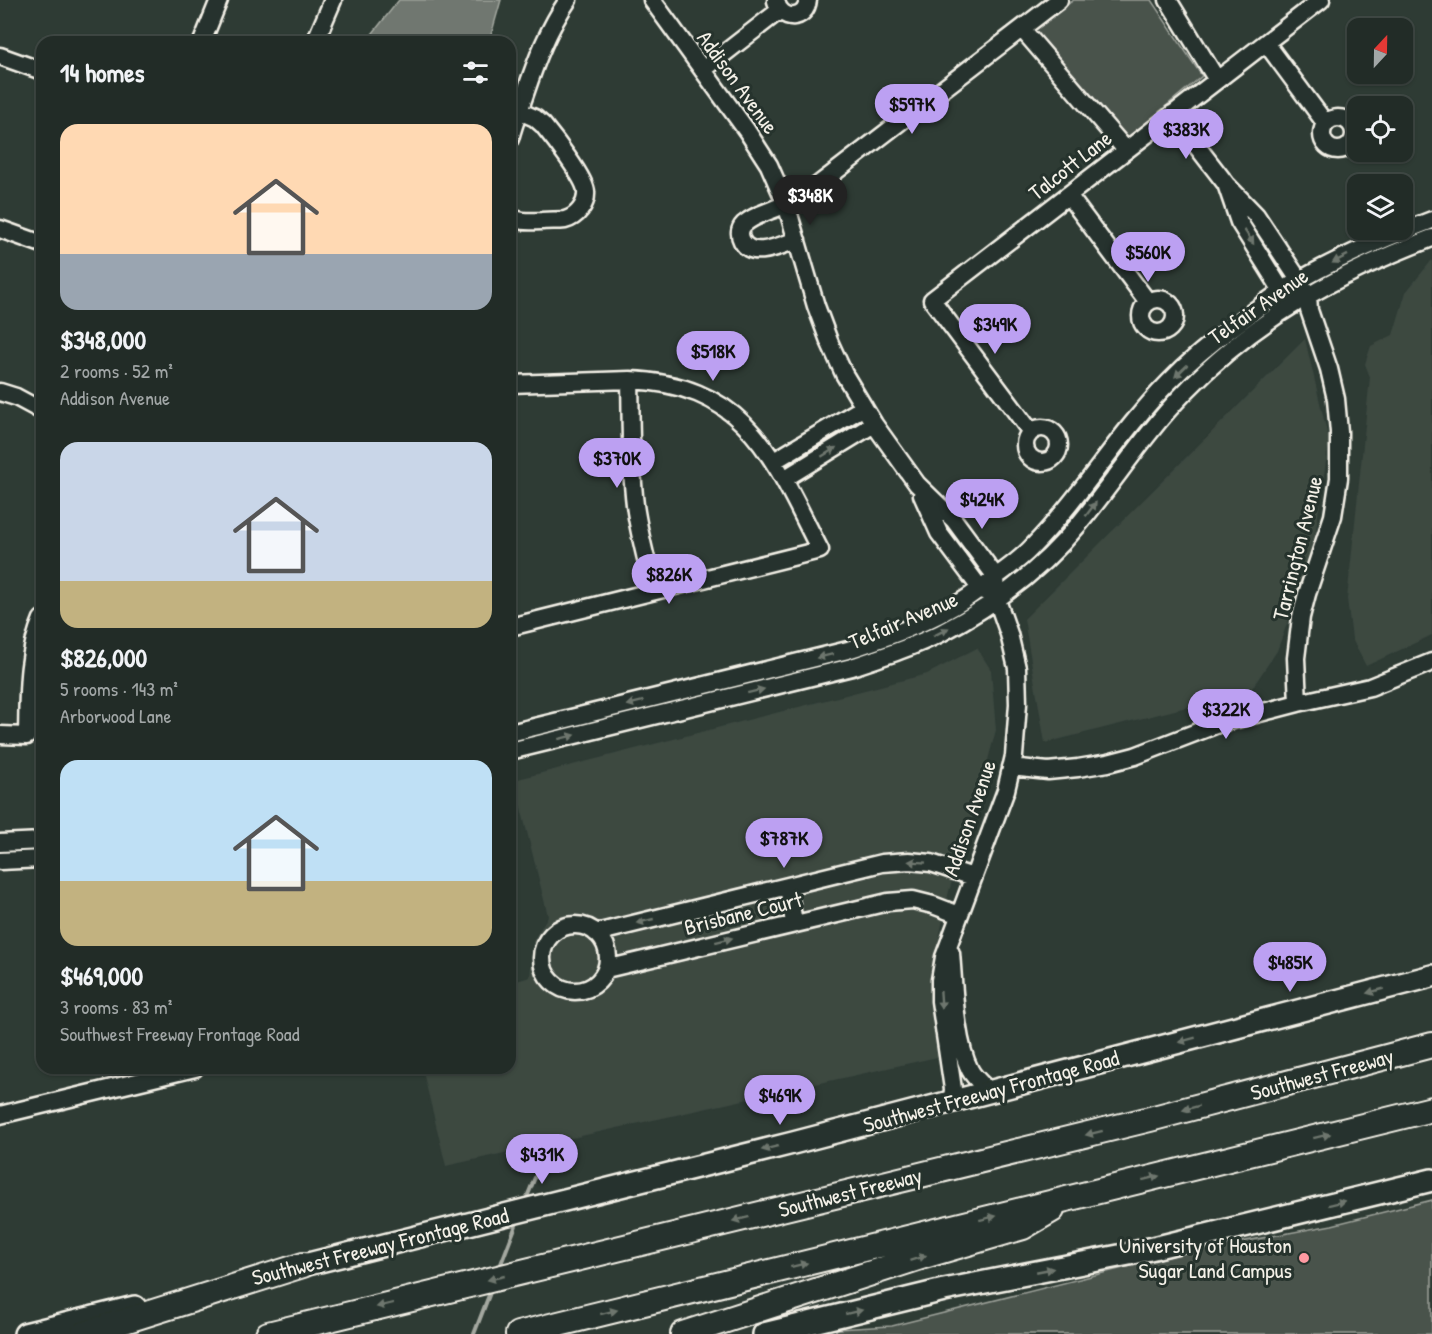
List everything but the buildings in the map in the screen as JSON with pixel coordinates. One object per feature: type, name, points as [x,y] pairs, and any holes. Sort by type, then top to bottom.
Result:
[{"type":"highway","name":"Southwest Freeway","points":[[268,1334],[1150,1119],[1432,1045]]},
{"type":"highway","points":[[518,1334],[1432,1109]]},
{"type":"highway","points":[[683,1334],[924,1256],[1023,1227],[1074,1197]]},
{"type":"highway","points":[[83,1334],[303,1265]]},
{"type":"main road","name":"Southwest Freeway Frontage Road","points":[[25,1334],[793,1143],[1432,976]]},
{"type":"main road","points":[[764,1334],[944,1290],[1129,1254],[1432,1180]]},
{"type":"street","points":[[204,36],[219,0]]},
{"type":"street","points":[[318,36],[333,0]]},
{"type":"street","points":[[516,120],[545,40],[568,0]]},
{"type":"street","name":"Addison Avenue","points":[[652,0],[769,165],[786,204],[828,341],[844,374],[874,424],[917,484],[954,520],[996,577],[997,600],[1009,634],[1017,668],[1018,704],[1014,756],[1006,790],[959,915],[940,980],[940,1000],[952,1078],[952,1101]]},
{"type":"street","points":[[703,70],[778,5],[784,15],[797,16],[807,9],[808,0]]},
{"type":"street","points":[[797,240],[761,250],[750,250],[743,244],[739,235],[742,226],[752,218],[786,204],[814,188],[1059,0]]},
{"type":"street","points":[[1168,0],[1217,80]]},
{"type":"street","name":"Talcott Lane","points":[[1031,432],[932,300],[1321,0]]},
{"type":"street","points":[[1022,28],[1126,150]]},
{"type":"street","points":[[1266,43],[1326,124]]},
{"type":"street","points":[[0,56],[36,69]]},
{"type":"street","points":[[516,220],[565,220],[579,212],[587,191],[582,179],[543,125],[535,118],[519,111]]},
{"type":"street","name":"Tarrington Avenue","points":[[1172,114],[1226,184],[1256,215],[1308,295],[1309,310],[1329,369],[1336,399],[1339,478],[1333,516],[1301,617],[1296,658],[1298,703]]},
{"type":"street","name":"Tarrington Avenue","points":[[1226,184],[1239,222],[1291,306]]},
{"type":"street","points":[[1068,195],[1148,302]]},
{"type":"street","name":"Telfair Avenue","points":[[516,732],[848,650],[891,636],[963,601],[1031,548],[1168,382],[1211,343],[1299,280],[1382,238],[1432,220]]},
{"type":"street","points":[[0,229],[36,242]]},
{"type":"street","name":"Telfair Avenue","points":[[516,750],[852,667],[898,652],[973,615],[997,600],[1046,559],[1079,525],[1156,425],[1184,393],[1235,346],[1308,295],[1387,255],[1432,238]]},
{"type":"street","points":[[630,380],[635,505],[654,591]]},
{"type":"street","points":[[516,384],[650,381],[675,385],[712,400],[740,419],[758,438],[784,479],[819,550],[516,626]]},
{"type":"street","points":[[0,392],[36,408]]},
{"type":"street","points":[[774,461],[864,407]]},
{"type":"street","points":[[784,479],[874,424]]},
{"type":"street","name":"Addison Avenue","points":[[917,484],[939,532],[980,588],[997,600]]},
{"type":"street","points":[[0,735],[27,735],[29,670],[36,638]]},
{"type":"street","points":[[1011,767],[1048,771],[1108,763],[1135,756],[1218,724],[1370,687],[1432,662]]},
{"type":"street","points":[[0,843],[36,842]]},
{"type":"street","points":[[0,861],[36,859]]},
{"type":"street","name":"Brisbane Court","points":[[959,915],[913,900],[888,902],[606,969],[601,979],[584,991],[562,990],[546,976],[542,966],[541,956],[550,936],[570,925],[581,926],[596,933],[882,863],[909,861],[931,864],[973,877]]},
{"type":"street","points":[[788,886],[794,923]]},
{"type":"street","points":[[596,933],[606,947],[608,958],[606,969]]},
{"type":"street","name":"Addison Avenue","points":[[951,944],[957,1017],[963,1051],[971,1072],[989,1091]]},
{"type":"street","points":[[0,1115],[152,1074]]},
{"type":"shaded area","points":[[399,0],[501,0],[491,36],[371,36]]},
{"type":"shaded area","points":[[1074,0],[1151,0],[1202,76],[1124,141],[1031,30]]},
{"type":"shaded area","points":[[1432,260],[1432,635],[1366,666],[1352,639],[1347,599],[1370,377],[1365,364],[1371,346],[1393,335],[1406,292]]},
{"type":"shaded area","points":[[1305,339],[1329,441],[1312,556],[1277,651],[1250,691],[1045,743],[1024,619]]},
{"type":"shaded area","points":[[977,648],[991,670],[996,730],[975,809],[949,891],[935,957],[942,1056],[446,1166],[423,1074],[516,1074],[516,981],[530,977],[533,941],[548,916],[516,788],[516,779],[927,674]]},
{"type":"shaded area","name":"University of Houston Sugar Land Campus","points":[[1432,1200],[1432,1334],[834,1334],[837,1329],[892,1326],[1187,1252],[1332,1225]]},
{"type":"waterway","points":[[525,1202],[536,1175]]},
{"type":"waterway","points":[[499,1269],[518,1220]]},
{"type":"waterway","points":[[474,1334],[491,1290]]},
{"type":"place","name":"University of Houston Sugar Land Campus","points":[[1304,1258]]}]
